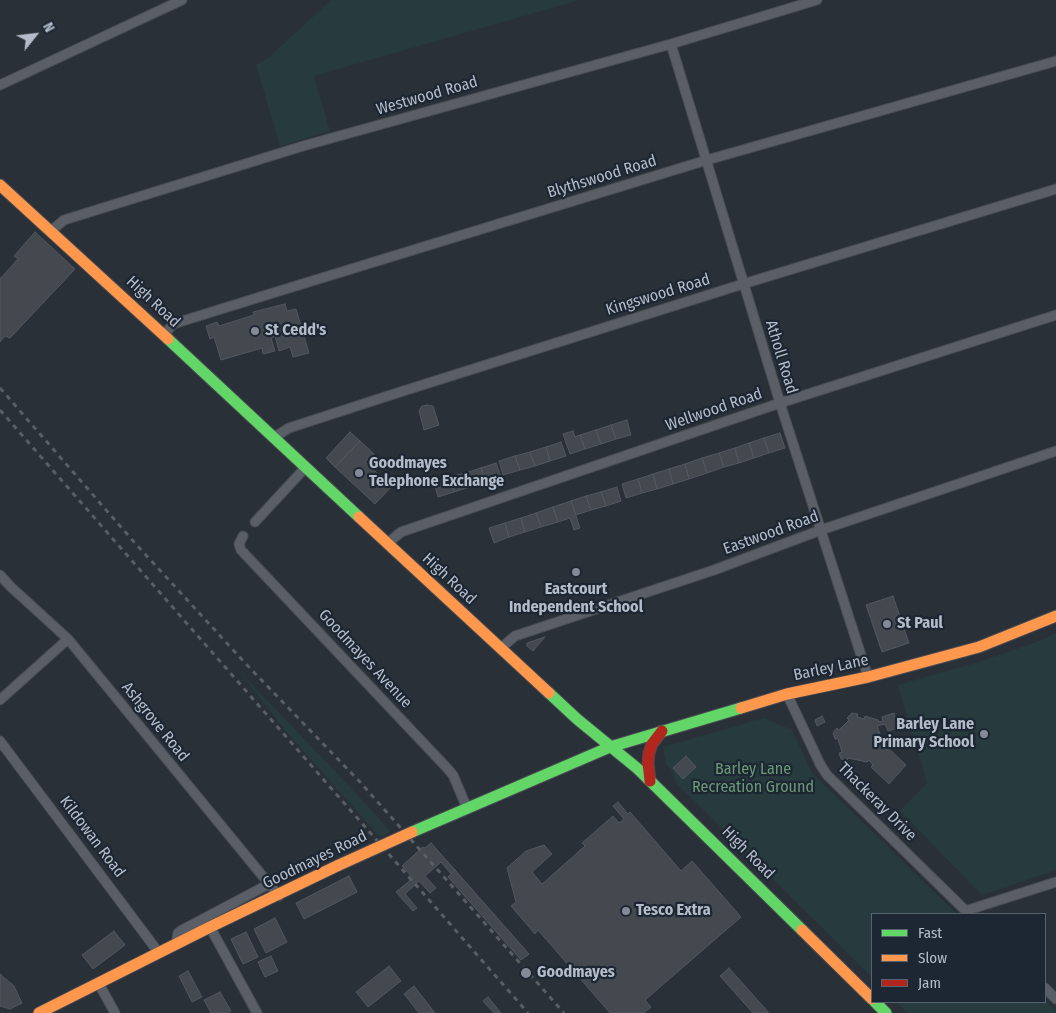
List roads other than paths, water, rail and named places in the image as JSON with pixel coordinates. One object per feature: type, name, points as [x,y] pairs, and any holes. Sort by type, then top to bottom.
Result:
[{"type":"main road","name":"High Road","points":[[0,186],[164,335],[577,719],[671,800],[871,999]]},
{"type":"main road","name":"Barley Lane","points":[[610,747],[787,694],[868,677],[979,647],[1056,616]]},
{"type":"main road","points":[[650,781],[649,753],[652,744],[662,731]]},
{"type":"main road","name":"Goodmayes Road","points":[[39,1013],[210,927],[339,866],[412,832],[610,747]]},
{"type":"main road","name":"High Road","points":[[875,1003],[886,1013]]},
{"type":"street","points":[[0,85],[182,0]]},
{"type":"street","name":"Westwood Road","points":[[51,231],[64,220],[303,146],[671,44],[816,0]]},
{"type":"street","name":"Atholl Road","points":[[671,44],[780,403],[868,677]]},
{"type":"street","name":"Blythswood Road","points":[[164,335],[173,324],[707,160],[1056,61]]},
{"type":"street","name":"Kingswood Road","points":[[273,438],[289,428],[743,284],[1056,189]]},
{"type":"street","name":"Wellwood Road","points":[[387,544],[401,532],[780,403],[1056,315]]},
{"type":"street","name":"Eastwood Road","points":[[500,648],[515,636],[714,570],[821,530],[1056,451]]},
{"type":"street","points":[[255,522],[305,468]]},
{"type":"street","name":"Goodmayes Avenue","points":[[243,536],[239,544],[241,550],[447,768],[467,808]]},
{"type":"street","name":"Ashgrove Road","points":[[0,575],[10,587],[68,639],[279,896]]},
{"type":"street","points":[[0,700],[68,639]]},
{"type":"street","name":"Thackeray Drive","points":[[787,694],[817,758],[828,775],[967,912]]},
{"type":"street","name":"Kildowan Road","points":[[0,741],[159,953]]},
{"type":"street","points":[[967,912],[1056,882]]},
{"type":"street","points":[[179,943],[178,933],[182,930],[269,884]]},
{"type":"street","points":[[210,927],[257,1013]]},
{"type":"street","points":[[99,984],[115,1013]]},
{"type":"street","points":[[1046,989],[1056,999]]},
{"type":"railway","points":[[0,388],[134,542],[246,664],[360,782],[564,1013]]},
{"type":"railway","points":[[0,410],[528,1013]]},
{"type":"place","name":"St Cedd's","points":[[255,331]]},
{"type":"place","name":"Goodmayes Telephone Exchange","points":[[359,473]]},
{"type":"place","name":"Eastcourt Independent School","points":[[576,572]]},
{"type":"place","name":"St Paul","points":[[887,624]]},
{"type":"place","name":"Barley Lane Primary School","points":[[984,734]]},
{"type":"place","name":"Tesco Extra","points":[[626,911]]},
{"type":"place","name":"Goodmayes","points":[[526,973]]},
{"type":"park label","name":"Barley Lane Recreation Ground","points":[[753,779]]}]
